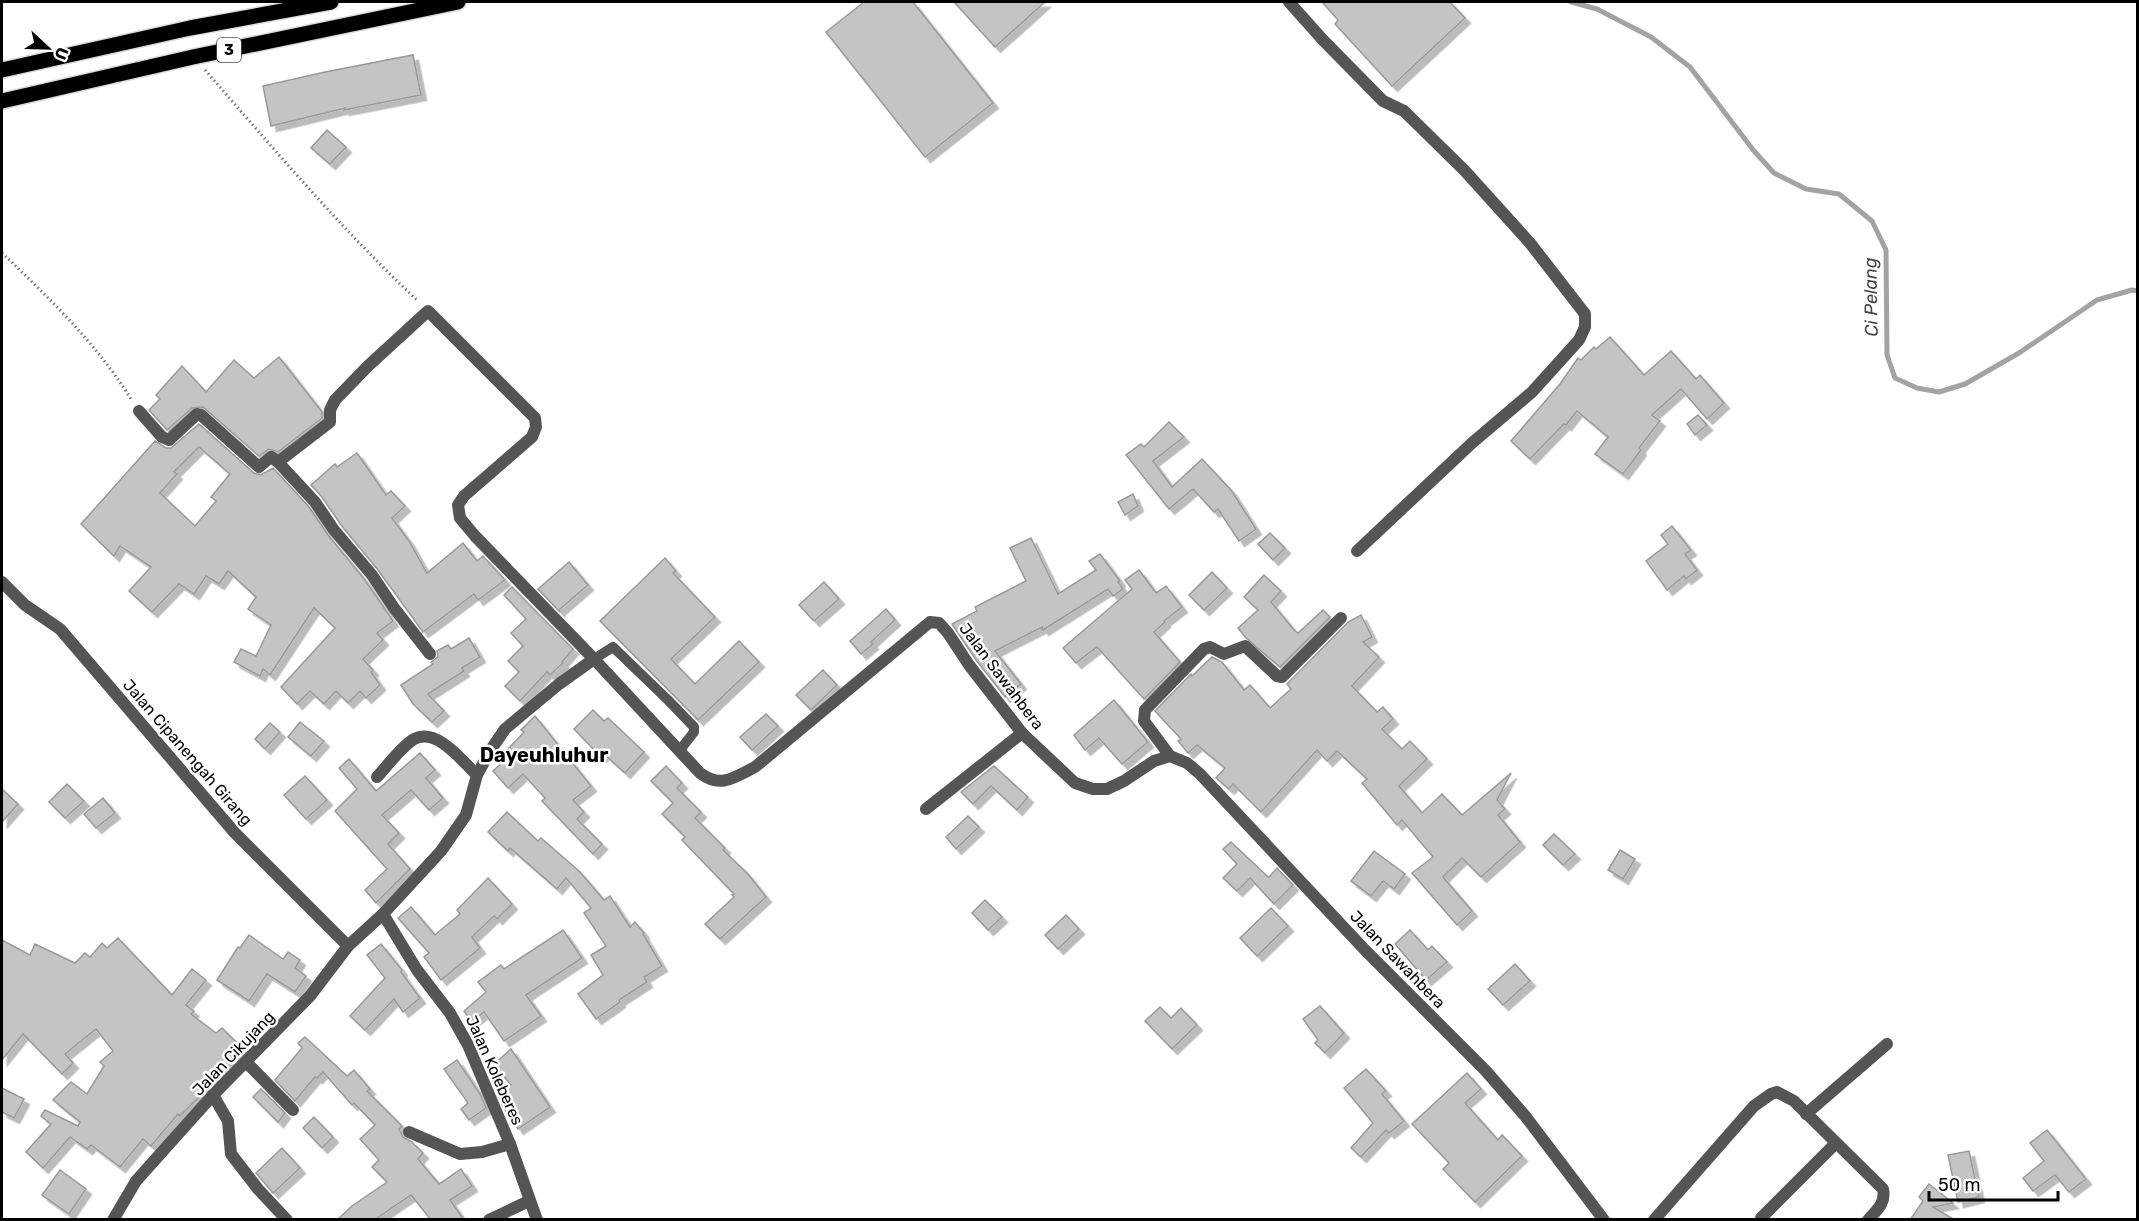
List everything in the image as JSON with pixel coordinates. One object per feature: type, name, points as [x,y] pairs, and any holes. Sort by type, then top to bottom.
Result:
[{"type":"main road","name":"3","points":[[2,70],[190,28],[331,2]]},
{"type":"main road","name":"3","points":[[2,101],[194,57],[458,2]]},
{"type":"street","points":[[1289,2],[1383,101],[1404,111],[1465,171],[1530,243],[1585,315],[1585,327],[1579,340],[1532,392],[1472,443],[1357,551]]},
{"type":"street","points":[[278,462],[330,422],[330,410],[334,400],[428,311]]},
{"type":"street","name":"Jalan Sawahbera","points":[[428,311],[535,418],[536,428],[532,437],[464,496],[458,505],[460,518],[700,773],[718,781],[728,781],[756,767],[930,622],[939,623],[1022,733],[1075,783],[1093,789],[1107,789],[1124,781],[1154,761],[1170,756],[1187,763],[1200,774],[1365,950],[1485,1070],[1526,1118],[1604,1220]]},
{"type":"street","points":[[139,411],[162,437],[169,440],[197,414],[201,415],[259,467],[271,457],[278,462],[315,502],[430,654]]},
{"type":"street","name":"Jalan Cipanengah Girang","points":[[2,582],[25,605],[60,629],[235,833],[348,946]]},
{"type":"street","points":[[1170,756],[1144,721],[1145,710],[1204,649],[1210,647],[1224,654],[1245,646],[1276,676],[1282,677],[1341,618]]},
{"type":"street","points":[[383,914],[441,851],[459,826],[466,815],[477,775],[505,729],[559,684],[594,659]]},
{"type":"street","points":[[926,809],[1022,733]]},
{"type":"street","points":[[377,777],[414,739],[426,736],[437,739],[477,775]]},
{"type":"street","name":"Jalan Cikujang","points":[[113,1220],[136,1181],[213,1095],[247,1063],[310,996],[348,946],[383,914]]},
{"type":"street","name":"Jalan Koleberes","points":[[383,914],[417,970],[450,1013],[468,1045],[510,1144],[537,1220]]},
{"type":"street","points":[[1806,1114],[1887,1044]]},
{"type":"street","points":[[247,1063],[293,1110]]},
{"type":"street","points":[[1654,1220],[1754,1106],[1762,1099],[1777,1092],[1794,1101],[1883,1189],[1885,1197],[1882,1205],[1869,1220]]},
{"type":"street","points":[[213,1095],[228,1121],[231,1154],[279,1217]]},
{"type":"street","points":[[409,1132],[460,1154],[482,1152],[510,1144]]},
{"type":"street","points":[[1761,1218],[1836,1143]]},
{"type":"street","points":[[489,1220],[529,1201]]},
{"type":"lane","points":[[594,659],[613,648],[694,727],[694,732],[680,750]]},
{"type":"path","points":[[194,57],[309,189],[382,268],[428,311]]},
{"type":"path","points":[[2,253],[52,301],[117,375],[139,411]]},
{"type":"building","points":[[864,2],[913,2],[993,103],[925,157],[826,32]]},
{"type":"building","points":[[954,2],[1045,2],[995,47]]},
{"type":"building","points":[[1322,2],[1450,2],[1465,18],[1392,86],[1335,24],[1338,20]]},
{"type":"building","points":[[413,55],[421,95],[344,110],[345,108],[271,126],[263,86]]},
{"type":"building","points":[[327,130],[346,147],[330,164],[311,148]]},
{"type":"building","points":[[1610,337],[1644,375],[1671,351],[1696,379],[1700,375],[1724,403],[1707,419],[1681,389],[1652,415],[1660,421],[1623,474],[1595,454],[1608,437],[1577,411],[1566,425],[1564,424],[1530,459],[1511,441],[1560,384],[1578,358],[1581,360],[1594,347],[1596,349]]},
{"type":"building","points":[[279,357],[322,412],[322,418],[278,452],[269,449],[259,456],[203,407],[192,408],[167,430],[149,410],[160,399],[156,395],[182,366],[206,392],[234,360],[254,378]]},
{"type":"building","points":[[1698,415],[1707,425],[1695,435],[1687,424]]},
{"type":"building","points":[[1169,422],[1184,437],[1153,461],[1172,487],[1202,459],[1231,490],[1256,529],[1239,541],[1218,509],[1214,512],[1193,489],[1169,509],[1126,455],[1141,444],[1144,447]]},
{"type":"building","points":[[199,424],[254,473],[261,475],[273,468],[309,507],[393,621],[377,633],[383,640],[363,659],[373,670],[371,672],[380,685],[366,698],[360,691],[348,703],[336,691],[324,704],[310,691],[297,704],[281,687],[335,628],[314,608],[270,675],[263,669],[260,676],[234,662],[241,649],[256,656],[271,625],[248,609],[256,597],[228,571],[219,584],[206,576],[194,594],[179,584],[152,612],[129,591],[151,567],[120,546],[114,556],[81,524],[155,441],[166,448],[171,448]],"holes":[[[199,447],[230,474],[211,497],[216,501],[195,526],[160,493],[177,474],[174,472]]]},
{"type":"building","points":[[357,453],[386,495],[391,491],[405,506],[392,518],[409,541],[427,573],[463,543],[477,561],[483,556],[505,580],[478,600],[474,594],[423,632],[311,485],[335,464],[337,467]]},
{"type":"building","points":[[1133,494],[1138,506],[1125,515],[1118,502]]},
{"type":"building","points":[[1672,526],[1691,550],[1685,554],[1697,570],[1686,579],[1684,576],[1667,590],[1646,561],[1668,544],[1661,535]]},
{"type":"building","points":[[1270,533],[1285,548],[1273,560],[1258,544]]},
{"type":"building","points":[[1031,538],[1058,594],[1096,570],[1089,561],[1100,554],[1120,581],[1118,582],[1123,589],[1113,596],[1108,589],[1043,630],[1042,627],[995,651],[1021,684],[1005,697],[952,624],[977,611],[975,607],[1026,581],[1010,548]]},
{"type":"building","points":[[665,558],[676,571],[673,573],[715,617],[671,659],[695,684],[739,641],[759,662],[698,720],[600,621]]},
{"type":"building","points":[[569,562],[588,585],[559,610],[560,612],[538,589]]},
{"type":"building","points":[[1139,570],[1156,593],[1166,586],[1182,607],[1154,632],[1180,662],[1144,699],[1097,647],[1076,663],[1063,648],[1132,589],[1125,580]]},
{"type":"building","points":[[1212,572],[1227,588],[1204,610],[1189,595]]},
{"type":"building","points":[[1264,575],[1281,591],[1271,602],[1298,633],[1323,610],[1330,617],[1280,667],[1246,638],[1238,628],[1258,610],[1244,597]]},
{"type":"building","points":[[824,582],[839,599],[814,621],[799,605]]},
{"type":"building","points":[[512,587],[573,649],[563,663],[550,675],[547,672],[520,701],[505,686],[519,672],[508,661],[523,646],[511,633],[526,619],[504,595]]},
{"type":"building","points":[[886,609],[895,620],[861,654],[850,641]]},
{"type":"building","points":[[1361,615],[1372,637],[1363,642],[1379,657],[1352,686],[1377,712],[1383,707],[1393,719],[1382,729],[1402,749],[1410,741],[1427,759],[1399,786],[1422,813],[1442,794],[1462,815],[1511,773],[1497,800],[1505,809],[1498,815],[1520,842],[1481,877],[1462,858],[1443,877],[1472,911],[1457,925],[1412,873],[1433,857],[1402,820],[1397,825],[1362,783],[1367,779],[1337,751],[1327,761],[1317,750],[1261,812],[1233,784],[1229,789],[1216,778],[1225,768],[1197,745],[1188,753],[1178,741],[1181,739],[1155,711],[1191,674],[1192,676],[1212,657],[1222,662],[1244,690],[1250,685],[1270,708],[1291,689],[1287,684],[1348,622]]},
{"type":"building","points":[[469,638],[480,657],[462,668],[464,671],[428,694],[444,711],[432,722],[413,704],[401,685],[433,664],[431,662],[438,657],[437,651],[448,645],[451,649]]},
{"type":"building","points":[[823,670],[837,685],[811,710],[796,695]]},
{"type":"building","points":[[1114,700],[1148,742],[1122,764],[1099,738],[1085,750],[1074,735]]},
{"type":"building","points":[[593,710],[604,721],[608,718],[644,752],[625,773],[604,754],[601,757],[574,729]]},
{"type":"building","points":[[766,714],[778,726],[752,750],[740,737]]},
{"type":"building","points":[[535,716],[591,786],[573,800],[584,812],[577,819],[602,844],[593,854],[542,801],[545,798],[523,774],[508,788],[493,771],[512,753],[508,749],[524,732],[521,730]]},
{"type":"building","points":[[300,722],[324,741],[311,756],[288,737]]},
{"type":"building","points":[[270,723],[280,732],[265,749],[255,739]]},
{"type":"building","points":[[420,753],[435,770],[426,778],[443,798],[429,810],[411,790],[382,815],[399,833],[388,844],[410,869],[376,903],[365,890],[387,869],[335,811],[357,789],[339,768],[349,759],[376,791]]},
{"type":"building","points":[[666,766],[682,783],[677,788],[701,812],[695,818],[725,848],[723,850],[748,874],[766,897],[720,939],[705,924],[734,897],[732,895],[734,894],[682,840],[685,837],[662,814],[673,803],[651,781]]},
{"type":"building","points":[[994,766],[1028,797],[1017,810],[991,786],[973,804],[961,792]]},
{"type":"building","points":[[305,776],[327,800],[306,819],[284,795]]},
{"type":"building","points":[[67,784],[84,801],[65,818],[49,802]]},
{"type":"building","points":[[2,789],[18,804],[2,822]]},
{"type":"building","points":[[103,798],[115,813],[96,828],[84,814]]},
{"type":"building","points":[[507,812],[538,841],[541,838],[579,871],[604,900],[610,896],[630,927],[635,922],[644,933],[662,966],[644,977],[647,982],[619,1000],[620,1002],[596,1019],[578,994],[603,975],[591,955],[606,946],[584,913],[591,908],[566,878],[557,889],[510,848],[508,851],[488,832]]},
{"type":"building","points":[[968,816],[979,827],[956,849],[946,837]]},
{"type":"building","points":[[1554,834],[1575,854],[1563,865],[1543,845]]},
{"type":"building","points":[[1231,842],[1267,876],[1269,877],[1277,868],[1293,885],[1274,904],[1250,878],[1237,891],[1223,878],[1237,864],[1223,849]]},
{"type":"building","points":[[1620,850],[1635,859],[1623,879],[1608,870]]},
{"type":"building","points":[[1374,851],[1405,874],[1394,889],[1383,881],[1371,896],[1351,881]]},
{"type":"building","points":[[488,878],[512,904],[497,919],[494,916],[472,937],[480,948],[441,980],[424,957],[429,953],[398,918],[411,907],[435,935],[460,914],[457,910]]},
{"type":"building","points":[[985,900],[1002,917],[988,930],[972,913]]},
{"type":"building","points":[[1271,908],[1288,926],[1257,956],[1240,938]]},
{"type":"building","points":[[1066,915],[1079,929],[1058,949],[1045,935]]},
{"type":"building","points":[[563,930],[582,958],[526,995],[541,1016],[504,1041],[484,1012],[472,1022],[464,1011],[486,992],[478,982],[501,965],[504,969]]},
{"type":"building","points":[[1410,930],[1428,950],[1432,946],[1447,962],[1426,980],[1395,944]]},
{"type":"building","points":[[249,935],[283,959],[288,952],[300,960],[295,968],[306,976],[295,992],[267,974],[249,1001],[217,980],[238,947],[240,948]]},
{"type":"building","points":[[118,938],[172,995],[192,969],[206,980],[186,1005],[194,1011],[191,1014],[216,1033],[222,1028],[242,1048],[204,1086],[207,1089],[180,1116],[178,1114],[151,1146],[143,1139],[120,1167],[91,1145],[87,1149],[70,1137],[43,1168],[26,1152],[51,1124],[41,1116],[45,1110],[78,1126],[80,1122],[53,1100],[71,1082],[87,1094],[104,1066],[100,1062],[113,1051],[96,1029],[65,1054],[73,1063],[62,1074],[23,1034],[2,1060],[2,940],[30,955],[35,944],[75,963],[85,953],[90,957],[102,943],[107,948]]},
{"type":"building","points":[[381,944],[402,970],[401,972],[420,998],[403,1012],[394,999],[365,1030],[350,1016],[385,978],[367,955]]},
{"type":"building","points":[[1515,964],[1530,981],[1503,1005],[1488,989]]},
{"type":"building","points":[[1320,1006],[1344,1033],[1325,1053],[1315,1043],[1318,1040],[1303,1019]]},
{"type":"building","points":[[1160,1007],[1171,1018],[1181,1008],[1197,1025],[1172,1049],[1145,1021]]},
{"type":"building","points":[[305,1037],[347,1076],[354,1070],[370,1089],[367,1091],[402,1126],[399,1129],[403,1137],[423,1153],[418,1159],[439,1184],[461,1169],[472,1186],[450,1200],[464,1220],[431,1220],[411,1195],[374,1220],[337,1220],[352,1206],[387,1182],[372,1167],[379,1160],[360,1139],[375,1125],[354,1103],[352,1105],[323,1072],[317,1078],[315,1077],[295,1101],[275,1080],[302,1048],[298,1043]]},
{"type":"building","points":[[511,1049],[550,1107],[518,1129],[503,1107],[498,1094],[511,1085],[494,1064]]},
{"type":"building","points":[[457,1060],[480,1094],[486,1108],[469,1120],[461,1109],[468,1103],[444,1069]]},
{"type":"building","points":[[1366,1069],[1386,1091],[1382,1094],[1404,1121],[1389,1133],[1386,1130],[1361,1157],[1351,1148],[1373,1123],[1344,1088]]},
{"type":"building","points":[[1467,1073],[1481,1089],[1465,1103],[1498,1140],[1502,1135],[1522,1156],[1475,1202],[1443,1169],[1449,1163],[1412,1124]]},
{"type":"building","points":[[2,1088],[24,1099],[14,1118],[2,1112]]},
{"type":"building","points":[[261,1089],[285,1113],[278,1122],[253,1097]]},
{"type":"building","points":[[314,1117],[333,1137],[322,1148],[303,1128]]},
{"type":"building","points":[[2047,1130],[2086,1179],[2069,1192],[2055,1175],[2033,1191],[2023,1178],[2044,1161],[2030,1143]]},
{"type":"building","points":[[282,1148],[300,1168],[273,1193],[256,1173]]},
{"type":"building","points":[[1969,1151],[1979,1197],[1958,1202],[1948,1155]]},
{"type":"building","points":[[60,1170],[86,1189],[69,1214],[42,1195]]},
{"type":"building","points":[[1929,1184],[1953,1203],[1933,1207],[1955,1220],[1910,1220],[1923,1201],[1919,1197]]},
{"type":"waterway","name":"Ci Pelang","points":[[1571,2],[1597,9],[1651,37],[1690,67],[1754,151],[1774,173],[1806,189],[1839,194],[1872,221],[1886,250],[1887,355],[1895,378],[1917,388],[1939,392],[1965,384],[2019,353],[2097,300],[2132,290],[2138,291]]},
{"type":"district","name":"Dayeuhluhur","points":[[544,755]]}]
